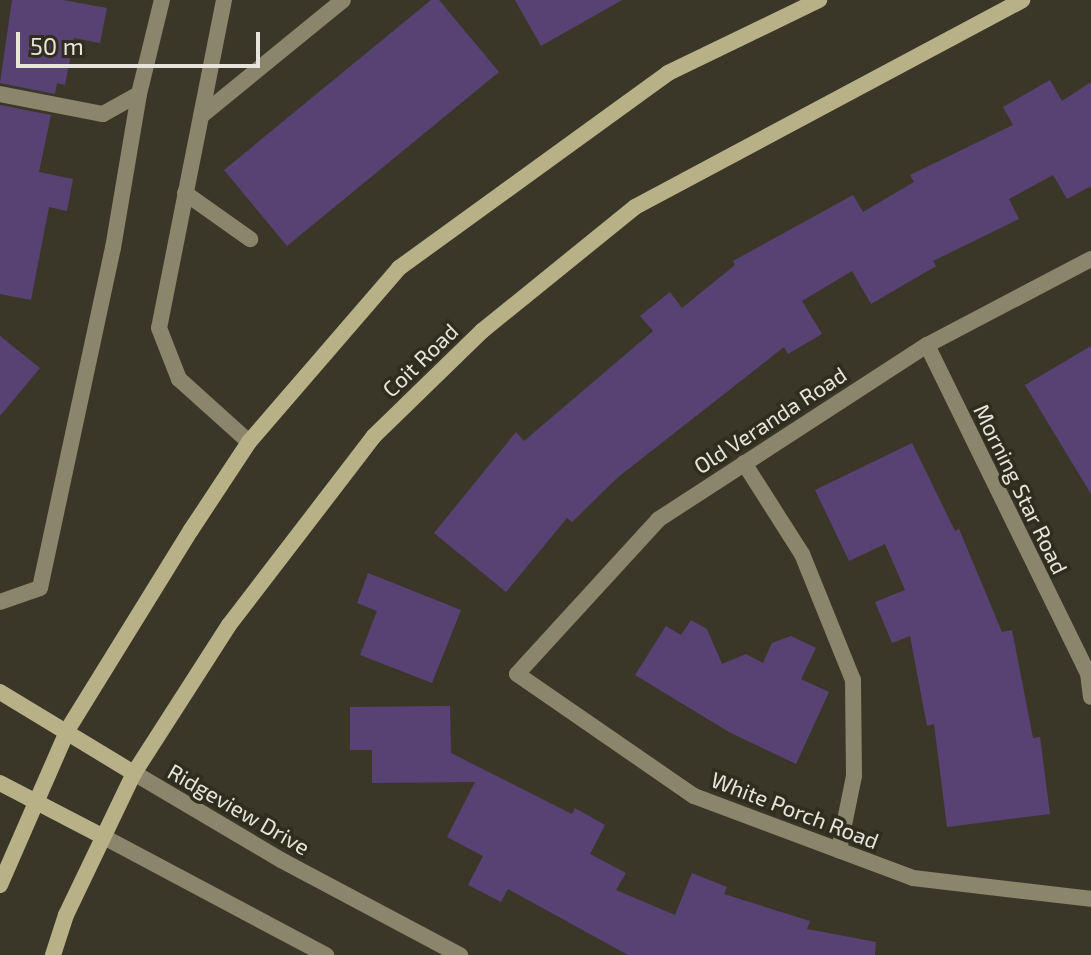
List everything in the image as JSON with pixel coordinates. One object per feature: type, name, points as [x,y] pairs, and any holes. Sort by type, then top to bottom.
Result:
[{"type":"main road","points":[[0,885],[33,800],[68,729],[249,442],[399,268],[668,73],[819,0]]},
{"type":"main road","name":"Coit Road","points":[[53,955],[102,836],[134,773],[229,625],[374,436],[482,331],[635,207],[1022,0]]},
{"type":"main road","name":"Ridgeview Drive","points":[[0,692],[68,729],[134,773]]},
{"type":"main road","points":[[0,783],[102,836]]},
{"type":"street","points":[[0,602],[40,588],[113,248],[139,94],[162,0]]},
{"type":"street","points":[[224,0],[159,328],[179,379],[249,442]]},
{"type":"street","points":[[201,116],[342,0]]},
{"type":"street","points":[[0,94],[103,114],[139,94]]},
{"type":"street","points":[[185,193],[250,239]]},
{"type":"street","name":"Old Veranda Road","points":[[517,674],[659,519],[927,345],[1091,259]]},
{"type":"street","name":"Morning Star Road","points":[[927,345],[1088,673],[1091,697]]},
{"type":"street","points":[[744,463],[802,554],[853,680],[854,776],[839,850]]},
{"type":"street","name":"White Porch Road","points":[[517,674],[694,796],[913,878],[1091,899]]},
{"type":"street","name":"Ridgeview Drive","points":[[134,773],[281,860],[460,955]]},
{"type":"street","points":[[102,836],[326,955]]},
{"type":"building","points":[[12,0],[63,0],[107,8],[100,43],[74,38],[65,85],[57,83],[55,94],[0,83]]},
{"type":"building","points":[[431,0],[439,0],[499,72],[287,246],[224,170]]},
{"type":"building","points":[[515,0],[622,0],[541,46]]},
{"type":"building","points":[[1050,80],[1062,101],[1091,82],[1091,186],[1067,199],[1053,175],[1009,199],[1019,219],[933,261],[936,266],[871,304],[852,271],[802,301],[822,334],[788,354],[784,347],[617,478],[572,522],[567,518],[506,592],[434,533],[516,432],[524,441],[653,331],[640,316],[670,292],[682,308],[735,265],[733,261],[853,195],[863,212],[914,182],[910,175],[1013,125],[1003,107]]},
{"type":"building","points":[[0,105],[51,115],[39,172],[73,179],[67,211],[49,207],[31,300],[0,294]]},
{"type":"building","points":[[0,336],[40,368],[0,416]]},
{"type":"building","points":[[1091,346],[1091,494],[1025,385]]},
{"type":"building","points":[[912,443],[955,531],[959,529],[1002,632],[1012,630],[1033,738],[1040,737],[1050,814],[947,827],[934,724],[927,726],[910,636],[892,643],[875,602],[905,590],[885,544],[849,561],[815,490]]},
{"type":"building","points":[[368,573],[461,610],[432,683],[360,655],[377,611],[357,603]]},
{"type":"building","points":[[691,620],[707,629],[722,664],[746,654],[763,663],[772,643],[791,636],[816,648],[801,679],[829,692],[796,764],[729,732],[635,675],[666,626],[681,635]]},
{"type":"building","points":[[450,706],[451,753],[572,814],[575,808],[605,825],[590,854],[626,873],[616,890],[675,915],[692,873],[727,887],[724,894],[810,921],[807,929],[876,942],[875,955],[628,955],[508,889],[501,902],[468,885],[483,856],[447,837],[475,782],[372,783],[372,750],[350,750],[350,707]]}]
